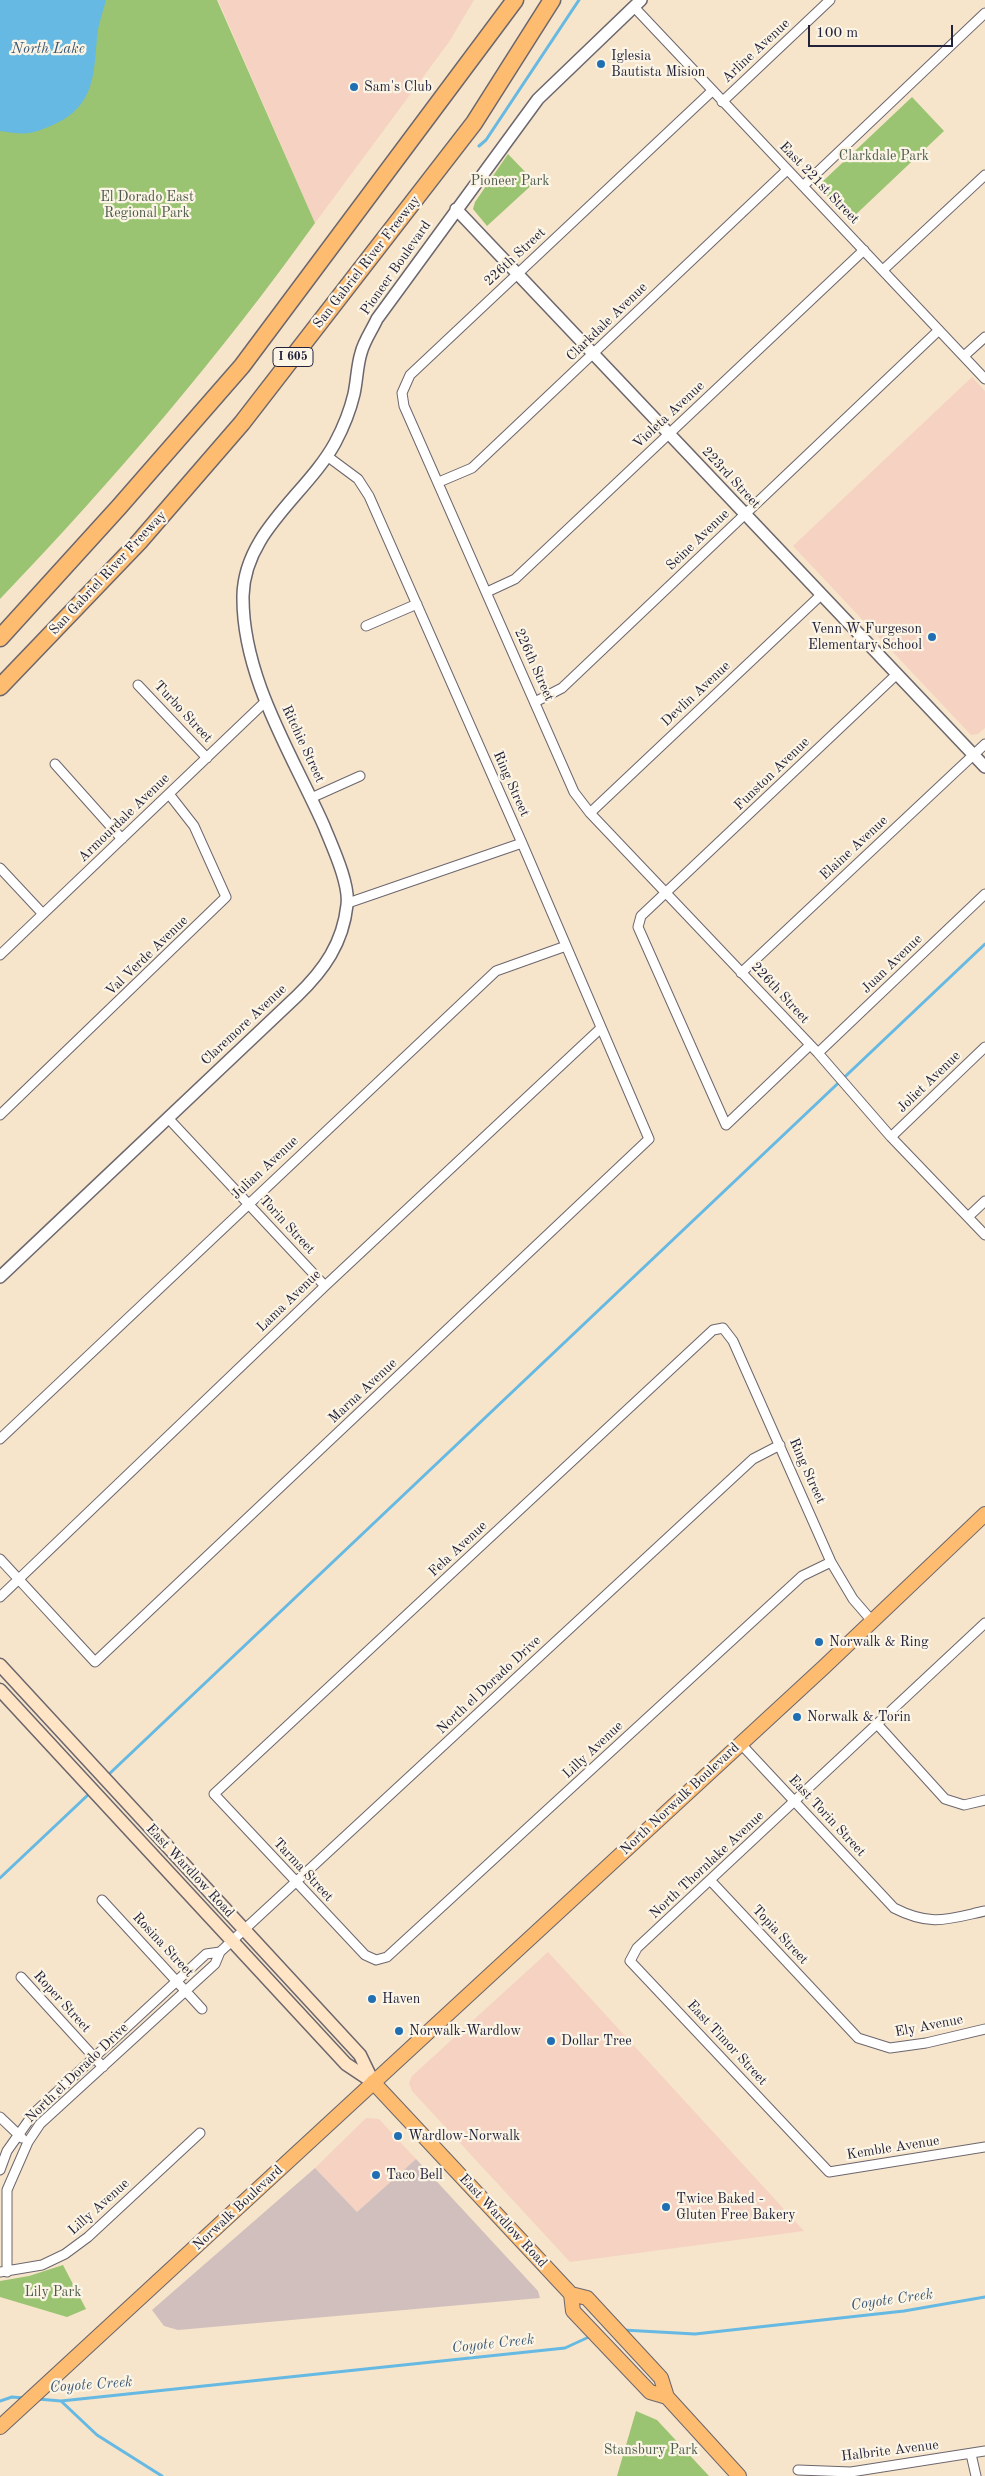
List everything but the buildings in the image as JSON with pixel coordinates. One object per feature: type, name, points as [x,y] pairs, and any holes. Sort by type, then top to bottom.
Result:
[{"type":"highway","name":"I 605","points":[[0,638],[119,507],[242,366],[515,0]]},
{"type":"highway","name":"San Gabriel River Freeway","points":[[0,686],[139,542],[242,423],[474,123],[552,0]]},
{"type":"main road","name":"North Norwalk Boulevard","points":[[373,2082],[872,1621],[985,1514]]},
{"type":"main road","name":"East Wardlow Road","points":[[0,1665],[360,2055],[373,2082]]},
{"type":"main road","name":"East Wardlow Road","points":[[0,1690],[346,2064],[373,2082],[571,2294],[587,2298],[661,2378],[667,2397],[739,2476]]},
{"type":"main road","name":"Norwalk Boulevard","points":[[0,2427],[373,2082]]},
{"type":"street","name":"Arline Avenue","points":[[722,102],[830,0]]},
{"type":"street","name":"East 221st Street","points":[[637,4],[722,102],[985,379]]},
{"type":"street","name":"Pioneer Boulevard","points":[[243,594],[244,581],[252,558],[264,535],[327,456],[346,418],[354,394],[361,352],[377,319],[538,98],[637,4]]},
{"type":"street","points":[[803,186],[985,13]]},
{"type":"street","name":"226th Street","points":[[712,91],[410,375],[402,393],[404,406],[439,482],[566,777],[590,813],[818,1053],[892,1137],[985,1234]]},
{"type":"street","name":"Clarkdale Avenue","points":[[439,482],[472,468],[786,170]]},
{"type":"street","points":[[883,270],[985,175]]},
{"type":"street","name":"223rd Street","points":[[456,209],[985,767]]},
{"type":"street","name":"Violeta Avenue","points":[[487,592],[515,579],[864,250]]},
{"type":"street","name":"Seine Avenue","points":[[535,702],[562,688],[939,330]]},
{"type":"street","points":[[964,356],[985,337]]},
{"type":"street","name":"Ring Street","points":[[327,456],[358,479],[369,496],[522,843],[649,1139]]},
{"type":"street","name":"Ritchie Street","points":[[243,594],[246,638],[266,701],[338,860],[348,903]]},
{"type":"street","name":"Devlin Avenue","points":[[590,813],[821,595]]},
{"type":"street","points":[[366,626],[416,604]]},
{"type":"street","name":"Funston Avenue","points":[[810,1045],[726,1125],[638,927],[641,916],[897,674]]},
{"type":"street","name":"Turbo Street","points":[[138,685],[207,758]]},
{"type":"street","name":"Armourdale Avenue","points":[[0,955],[266,701]]},
{"type":"street","name":"Elaine Avenue","points":[[741,973],[985,744]]},
{"type":"street","points":[[55,764],[122,839]]},
{"type":"street","points":[[311,798],[360,776]]},
{"type":"street","name":"Val Verde Avenue","points":[[0,1115],[226,897],[194,826],[169,794]]},
{"type":"street","points":[[348,903],[522,843]]},
{"type":"street","points":[[0,868],[43,914]]},
{"type":"street","name":"Juan Avenue","points":[[818,1053],[985,894]]},
{"type":"street","name":"Claremore Avenue","points":[[0,1277],[317,976],[329,960],[342,931],[348,903]]},
{"type":"street","name":"Julian Avenue","points":[[0,1439],[496,971],[566,946]]},
{"type":"street","name":"Lama Avenue","points":[[0,1597],[325,1286],[601,1028]]},
{"type":"street","name":"Joliet Avenue","points":[[892,1137],[985,1047]]},
{"type":"street","name":"Torin Street","points":[[168,1118],[325,1286]]},
{"type":"street","name":"Marna Avenue","points":[[19,1579],[95,1662],[649,1139]]},
{"type":"street","points":[[968,1217],[985,1200]]},
{"type":"street","name":"Ring Street","points":[[723,1328],[733,1340],[831,1562],[853,1599],[872,1621]]},
{"type":"street","name":"Fela Avenue","points":[[214,1794],[713,1330],[723,1328]]},
{"type":"street","name":"North el Dorado Drive","points":[[4,2272],[4,2199],[15,2168],[28,2142],[40,2124],[215,1964],[220,1952],[753,1459],[780,1445]]},
{"type":"street","points":[[0,1559],[19,1579]]},
{"type":"street","name":"Lilly Avenue","points":[[376,1960],[387,1958],[802,1576],[831,1562]]},
{"type":"street","name":"North Thornlake Avenue","points":[[637,1948],[985,1623]]},
{"type":"street","points":[[877,1724],[945,1799],[964,1805],[985,1800]]},
{"type":"street","name":"East Torin Street","points":[[740,1743],[894,1908],[910,1916],[933,1922],[985,1911]]},
{"type":"street","name":"Tarma Street","points":[[214,1794],[365,1955],[376,1960]]},
{"type":"street","name":"Topia Street","points":[[710,1880],[831,2009]]},
{"type":"street","name":"Rosina Street","points":[[102,1900],[202,2009]]},
{"type":"street","name":"East Timor Street","points":[[637,1948],[630,1961],[813,2154]]},
{"type":"street","name":"North el Dorado Drive","points":[[0,2170],[7,2151],[34,2113],[206,1954],[220,1952]]},
{"type":"street","name":"Roper Street","points":[[21,1978],[103,2067]]},
{"type":"street","name":"Ely Avenue","points":[[831,2009],[858,2038],[890,2048],[926,2043],[985,2029]]},
{"type":"street","points":[[140,2015],[148,2025]]},
{"type":"street","points":[[0,2117],[28,2142]]},
{"type":"street","name":"Lilly Avenue","points":[[4,2272],[42,2265],[65,2254],[88,2237],[200,2133]]},
{"type":"street","name":"Kemble Avenue","points":[[813,2154],[829,2172],[985,2147]]},
{"type":"street","name":"Halbrite Avenue","points":[[798,2470],[851,2474],[985,2451]]},
{"type":"street","points":[[971,2454],[976,2476]]},
{"type":"shaded area","points":[[218,0],[474,0],[449,42],[315,223]]},
{"type":"shaded area","name":"Venn W Furgeson Elementary School","points":[[972,377],[985,391],[985,728],[978,734],[971,735],[793,546]]},
{"type":"shaded area","points":[[548,1952],[804,2231],[570,2262],[412,2091],[409,2083],[412,2076]]},
{"type":"shaded area","points":[[366,2118],[379,2119],[416,2159],[357,2212],[315,2168]]},
{"type":"shaded area","points":[[416,2159],[538,2291],[540,2298],[178,2330],[164,2326],[152,2310],[315,2168],[357,2212]]},
{"type":"green space","name":"El Dorado East Regional Park","points":[[0,0],[217,0],[315,223],[242,321],[164,417],[84,509],[0,599]]},
{"type":"green space","name":"Clarkdale Park","points":[[912,97],[944,131],[850,220],[823,192],[821,183]]},
{"type":"green space","name":"Pioneer Park","points":[[508,154],[535,182],[487,226],[473,209],[475,202]]},
{"type":"green space","name":"Lily Park","points":[[63,2265],[86,2309],[67,2317],[0,2297],[0,2281],[29,2276]]},
{"type":"green space","name":"Stansbury Park","points":[[636,2411],[657,2420],[709,2476],[617,2476]]},
{"type":"water","name":"North Lake","points":[[0,0],[106,0],[99,23],[93,76],[85,99],[68,117],[34,132],[0,131]]},
{"type":"waterway","points":[[479,146],[486,140],[579,0]]},
{"type":"waterway","points":[[107,1776],[985,944]]},
{"type":"waterway","points":[[0,1878],[90,1793]]},
{"type":"waterway","name":"Coyote Creek","points":[[623,2330],[695,2334],[904,2311],[985,2297]]},
{"type":"waterway","name":"Coyote Creek","points":[[38,2399],[61,2401],[565,2348],[591,2336]]},
{"type":"waterway","name":"Coyote Creek","points":[[0,2401],[12,2397],[24,2398]]},
{"type":"waterway","points":[[61,2401],[97,2435],[162,2476]]},
{"type":"place","name":"Iglesia Bautista Mision","points":[[601,64]]},
{"type":"place","name":"Sam's Club","points":[[354,87]]},
{"type":"place","name":"Venn W Furgeson Elementary School","points":[[932,637]]},
{"type":"place","name":"Norwalk & Ring","points":[[819,1642]]},
{"type":"place","name":"Norwalk & Torin","points":[[797,1717]]},
{"type":"place","name":"Haven","points":[[372,1999]]},
{"type":"place","name":"Norwalk-Wardlow","points":[[399,2031]]},
{"type":"place","name":"Dollar Tree","points":[[551,2041]]},
{"type":"place","name":"Wardlow-Norwalk","points":[[398,2136]]},
{"type":"place","name":"Taco Bell","points":[[376,2175]]},
{"type":"place","name":"Twice Baked - Gluten Free Bakery","points":[[666,2207]]}]
